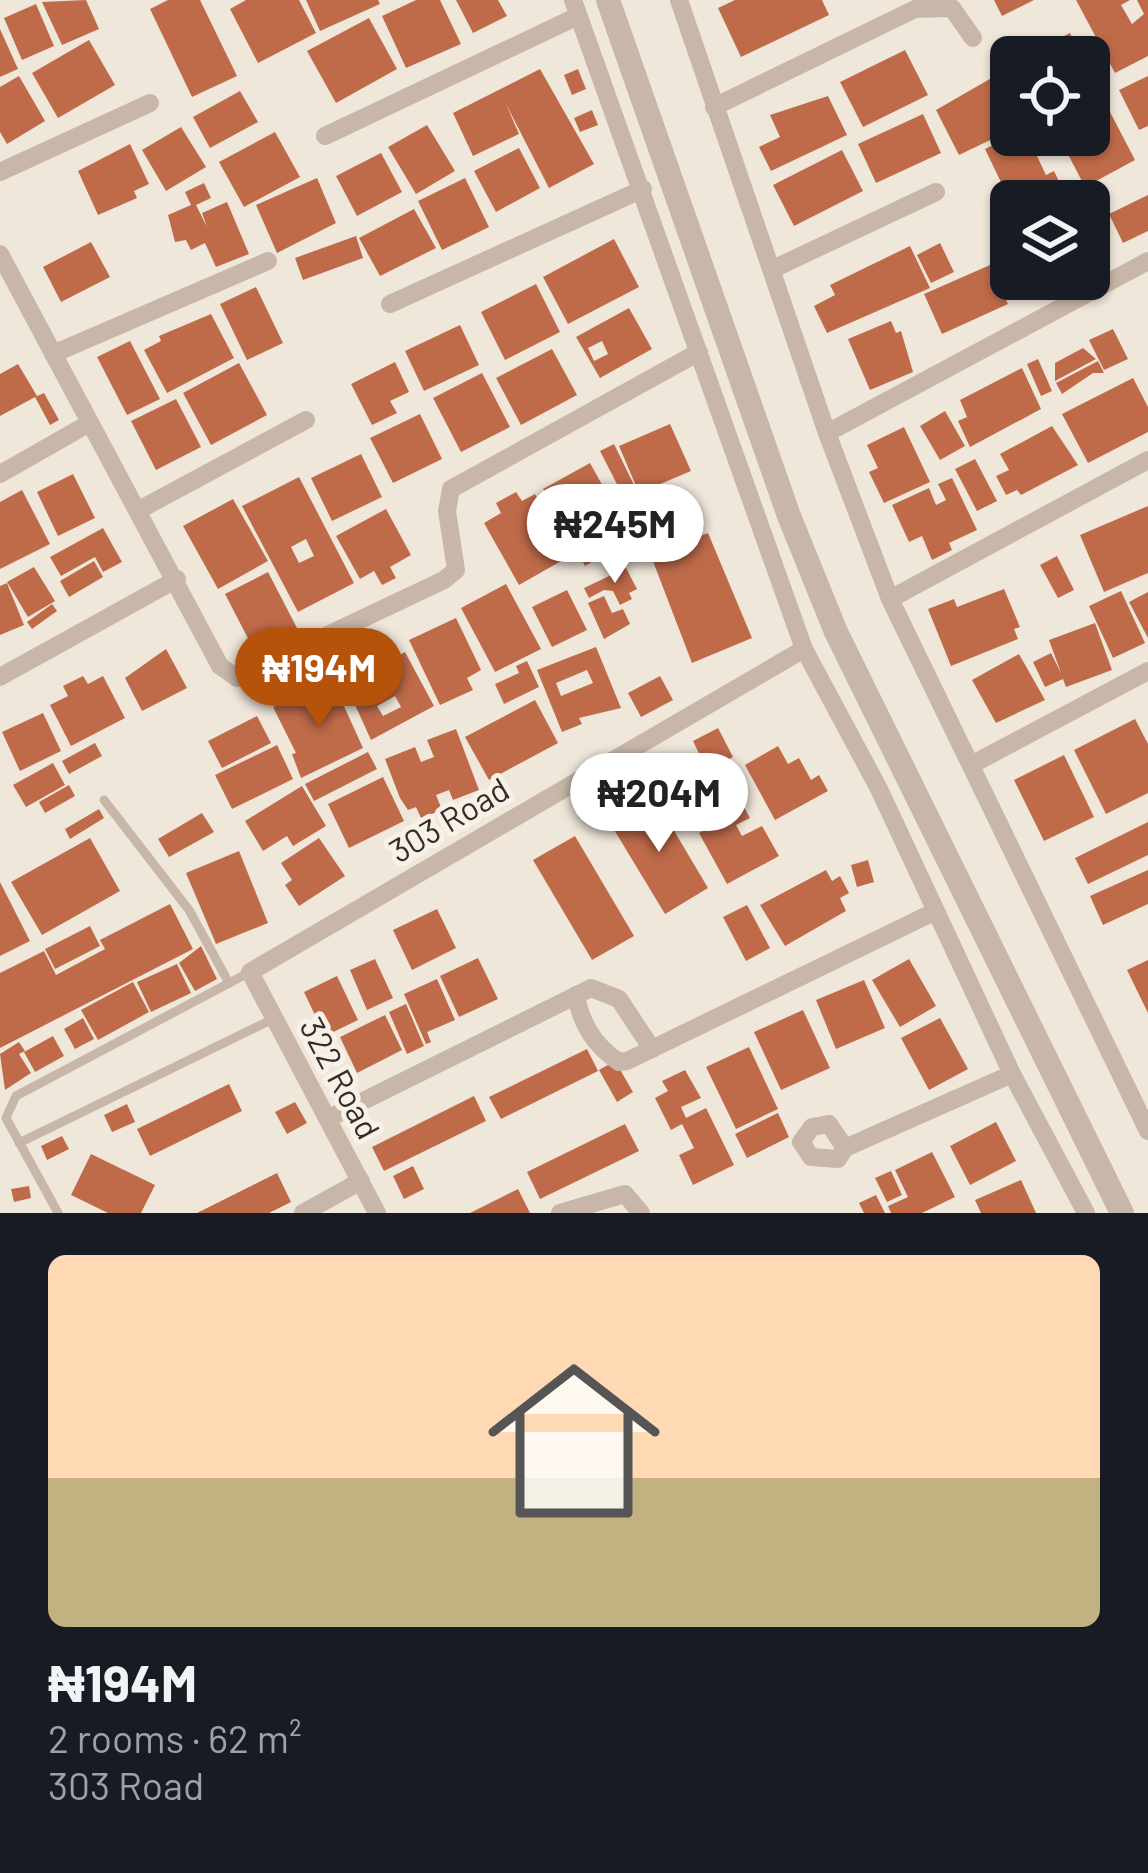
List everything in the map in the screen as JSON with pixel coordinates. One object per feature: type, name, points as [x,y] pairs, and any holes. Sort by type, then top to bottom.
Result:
[{"type":"street","points":[[608,0],[789,516],[836,632],[1122,1213]]},
{"type":"street","points":[[679,0],[827,434],[890,598],[1148,1131]]},
{"type":"street","points":[[325,136],[576,8],[804,649],[879,789],[1012,1074],[1086,1213]]},
{"type":"street","points":[[714,107],[915,10],[952,8],[973,38]]},
{"type":"street","points":[[0,172],[150,103]]},
{"type":"street","points":[[390,304],[643,189]]},
{"type":"street","points":[[773,269],[936,192]]},
{"type":"street","points":[[0,254],[220,666],[237,678],[444,580],[456,570],[447,511],[452,489],[699,352]]},
{"type":"street","points":[[53,354],[268,261]]},
{"type":"street","points":[[827,434],[1148,261]]},
{"type":"street","points":[[139,511],[306,420]]},
{"type":"street","points":[[0,474],[88,424]]},
{"type":"street","points":[[890,598],[1148,460]]},
{"type":"street","points":[[0,677],[177,579]]},
{"type":"street","name":"303 Road","points":[[250,972],[804,649]]},
{"type":"street","points":[[971,765],[1148,671]]},
{"type":"street","points":[[576,995],[581,1020],[605,1053],[619,1062],[934,911]]},
{"type":"street","name":"322 Road","points":[[250,972],[377,1213]]},
{"type":"street","points":[[329,1118],[591,988],[619,1000],[652,1049]]},
{"type":"street","points":[[845,1148],[1012,1074]]},
{"type":"street","points":[[303,1213],[361,1181]]},
{"type":"street","points":[[560,1213],[625,1194],[640,1213]]},
{"type":"lane","points":[[104,800],[189,910],[230,983]]},
{"type":"lane","points":[[58,1213],[6,1118],[16,1096],[250,972]]},
{"type":"lane","points":[[19,1143],[274,1018]]},
{"type":"building","points":[[86,0],[99,29],[62,45],[42,2]]},
{"type":"building","points":[[168,0],[200,0],[237,76],[192,97],[150,9]]},
{"type":"building","points":[[246,0],[299,0],[316,33],[258,63],[230,9]]},
{"type":"building","points":[[306,0],[378,0],[380,4],[320,31]]},
{"type":"building","points":[[416,0],[440,0],[461,44],[406,68],[382,16]]},
{"type":"building","points":[[456,0],[498,0],[507,16],[473,33]]},
{"type":"building","points":[[735,0],[822,0],[829,15],[741,57],[718,8]]},
{"type":"building","points":[[994,0],[1034,0],[1002,16]]},
{"type":"building","points":[[1076,0],[1130,0],[1121,5],[1132,24],[1144,14],[1137,0],[1148,0],[1148,56],[1115,73],[1110,64],[1110,36],[1095,36]]},
{"type":"building","points":[[36,4],[54,46],[22,60],[4,18]]},
{"type":"building","points":[[369,18],[397,69],[336,103],[307,51]]},
{"type":"building","points":[[0,29],[18,69],[0,77]]},
{"type":"building","points":[[89,40],[115,85],[58,118],[32,73]]},
{"type":"building","points":[[905,50],[928,95],[863,127],[840,82]]},
{"type":"building","points":[[540,69],[594,164],[549,188],[506,104],[519,134],[473,156],[453,113]]},
{"type":"building","points":[[578,69],[586,89],[572,95],[564,75]]},
{"type":"building","points":[[19,76],[45,121],[7,144],[0,132],[0,87]]},
{"type":"building","points":[[1148,76],[1148,126],[1139,130],[1119,90]]},
{"type":"building","points":[[990,79],[990,140],[959,155],[936,110]]},
{"type":"building","points":[[240,91],[258,122],[210,148],[193,117]]},
{"type":"building","points":[[828,96],[847,135],[771,171],[759,147],[780,137],[770,115]]},
{"type":"building","points":[[592,110],[598,125],[580,132],[574,118]]},
{"type":"building","points":[[1110,112],[1135,160],[1098,180],[1081,180],[1069,156],[1110,156]]},
{"type":"building","points":[[923,114],[941,153],[876,183],[858,144]]},
{"type":"building","points":[[427,125],[455,171],[416,194],[388,147]]},
{"type":"building","points":[[181,127],[206,167],[166,191],[142,150]]},
{"type":"building","points":[[275,132],[300,177],[244,207],[219,162]]},
{"type":"building","points":[[130,144],[149,184],[134,191],[137,198],[98,215],[78,171]]},
{"type":"building","points":[[990,146],[990,156],[1037,156],[1046,175],[1054,171],[1058,180],[1000,180],[985,149]]},
{"type":"building","points":[[519,148],[540,188],[496,212],[474,171]]},
{"type":"building","points":[[842,150],[863,191],[794,226],[773,185]]},
{"type":"building","points":[[381,153],[402,192],[357,216],[336,176]]},
{"type":"building","points":[[317,178],[336,223],[277,253],[256,205]]},
{"type":"building","points":[[465,178],[489,227],[442,250],[418,201]]},
{"type":"building","points":[[204,183],[211,198],[196,205],[207,227],[202,213],[227,202],[249,254],[216,267],[205,243],[191,250],[186,240],[175,242],[168,215],[191,205],[185,192]]},
{"type":"building","points":[[1148,195],[1148,231],[1123,243],[1110,214]]},
{"type":"building","points":[[414,209],[436,248],[380,276],[359,238]]},
{"type":"building","points":[[356,236],[363,258],[303,280],[295,258]]},
{"type":"building","points":[[614,239],[639,287],[568,324],[543,277]]},
{"type":"building","points":[[91,242],[110,277],[61,302],[43,267]]},
{"type":"building","points":[[940,243],[954,272],[931,283],[917,255]]},
{"type":"building","points":[[910,246],[930,288],[827,333],[814,306],[835,295],[830,285]]},
{"type":"building","points":[[990,265],[990,300],[1008,304],[942,334],[924,294]]},
{"type":"building","points":[[536,284],[560,332],[505,360],[481,312]]},
{"type":"building","points":[[256,287],[283,343],[247,360],[220,304]]},
{"type":"building","points":[[629,308],[652,349],[600,378],[576,337]],"holes":[[[602,341],[608,354],[594,361],[588,348]]]},
{"type":"building","points":[[211,314],[234,358],[167,393],[144,350],[161,341],[159,336]]},
{"type":"building","points":[[891,321],[896,333],[901,331],[913,372],[870,390],[848,339]]},
{"type":"building","points":[[460,325],[479,365],[424,391],[405,351]]},
{"type":"building","points":[[1113,329],[1128,359],[1104,370],[1089,340]]},
{"type":"building","points":[[130,341],[160,399],[127,415],[97,357]]},
{"type":"building","points":[[1083,348],[1096,359],[1055,381],[1055,363]]},
{"type":"building","points":[[552,349],[577,395],[521,425],[496,378]]},
{"type":"building","points":[[1038,359],[1052,391],[1041,396],[1027,364]]},
{"type":"building","points":[[1098,361],[1104,373],[1093,373],[1062,394],[1056,383]]},
{"type":"building","points":[[395,362],[409,392],[390,401],[397,413],[372,425],[351,384]]},
{"type":"building","points":[[239,363],[267,415],[211,445],[183,393]]},
{"type":"building","points":[[18,364],[37,396],[0,416],[0,374]]},
{"type":"building","points":[[1022,368],[1041,409],[970,447],[958,421],[967,417],[960,400]]},
{"type":"building","points":[[482,373],[510,427],[461,452],[433,398]]},
{"type":"building","points":[[1133,378],[1148,407],[1148,432],[1088,463],[1062,414]]},
{"type":"building","points":[[44,393],[59,420],[50,425],[35,397]]},
{"type":"building","points":[[176,399],[201,447],[156,470],[131,421]]},
{"type":"building","points":[[945,411],[965,446],[940,460],[920,426]]},
{"type":"building","points":[[420,414],[442,459],[393,483],[370,438]]},
{"type":"building","points":[[670,424],[691,471],[639,493],[619,446]]},
{"type":"building","points":[[1052,426],[1078,465],[1021,495],[1017,490],[1006,495],[996,476],[1009,470],[1000,454]]},
{"type":"building","points":[[904,427],[930,482],[884,503],[869,472],[878,468],[867,445]]},
{"type":"building","points":[[614,444],[634,485],[621,492],[600,451]]},
{"type":"building","points":[[361,454],[382,497],[332,521],[311,478]]},
{"type":"building","points":[[975,459],[997,501],[977,511],[955,469]]},
{"type":"building","points":[[590,463],[615,508],[568,534],[543,489]]},
{"type":"building","points":[[73,474],[95,518],[58,536],[37,492]]},
{"type":"building","points":[[299,477],[354,583],[298,612],[242,506]],"holes":[[[306,539],[314,556],[299,563],[291,547]]]},
{"type":"building","points":[[952,478],[977,530],[949,543],[952,550],[932,560],[922,536],[909,542],[892,505],[929,488],[936,505],[946,500],[938,484]]},
{"type":"building","points":[[669,487],[683,514],[640,536],[626,509]]},
{"type":"building","points":[[22,490],[50,544],[0,569],[0,502]]},
{"type":"building","points":[[516,492],[522,501],[535,494],[570,556],[519,585],[484,523],[501,513],[496,503]]},
{"type":"building","points":[[233,499],[268,561],[218,589],[183,526]]},
{"type":"building","points":[[1148,506],[1148,573],[1104,592],[1080,535]]},
{"type":"building","points":[[386,509],[411,555],[390,567],[396,578],[382,585],[374,571],[360,579],[336,536]]},
{"type":"building","points":[[617,513],[629,539],[585,566],[570,535]]},
{"type":"building","points":[[683,518],[690,530],[665,545],[658,533]]},
{"type":"building","points":[[103,528],[122,562],[103,572],[95,557],[61,576],[50,557]]},
{"type":"building","points":[[708,533],[752,638],[692,663],[651,556]]},
{"type":"building","points":[[1057,556],[1074,590],[1058,598],[1040,565]]},
{"type":"building","points":[[94,561],[103,577],[69,597],[60,581]]},
{"type":"building","points":[[34,567],[55,601],[28,617],[7,582]]},
{"type":"building","points":[[626,568],[637,589],[629,593],[632,599],[620,605],[613,591],[604,590],[589,598],[584,588]]},
{"type":"building","points":[[268,572],[297,628],[254,650],[225,594]]},
{"type":"building","points":[[7,583],[24,625],[0,635],[0,586]]},
{"type":"building","points":[[506,584],[541,649],[495,672],[461,608]]},
{"type":"building","points":[[1004,589],[1020,627],[1014,629],[1018,639],[951,666],[928,609],[954,599],[957,607]]},
{"type":"building","points":[[567,590],[587,630],[552,647],[532,607]]},
{"type":"building","points":[[1121,591],[1145,643],[1113,658],[1089,606]]},
{"type":"building","points":[[1148,592],[1148,638],[1129,602]]},
{"type":"building","points":[[604,596],[612,613],[623,609],[630,624],[604,639],[588,603]]},
{"type":"building","points":[[52,604],[57,611],[32,629],[27,622]]},
{"type":"building","points":[[456,618],[481,670],[467,678],[473,690],[440,705],[409,640]]},
{"type":"building","points":[[1095,623],[1112,670],[1066,687],[1063,679],[1045,687],[1033,662],[1051,653],[1061,673],[1049,640]]},
{"type":"building","points":[[596,647],[621,708],[579,718],[582,724],[562,732],[537,670]],"holes":[[[587,670],[593,683],[561,696],[556,683]]]},
{"type":"building","points":[[166,649],[187,688],[142,711],[125,678]]},
{"type":"building","points":[[405,652],[434,706],[371,740],[346,685]],"holes":[[[395,696],[401,707],[383,716],[377,706]]]},
{"type":"building","points":[[1019,654],[1045,700],[996,723],[972,680]]},
{"type":"building","points":[[527,661],[539,687],[504,704],[495,684],[519,673],[516,666]]},
{"type":"building","points":[[83,676],[88,684],[103,676],[125,718],[71,746],[50,705],[68,696],[63,686]]},
{"type":"building","points":[[660,676],[673,700],[641,717],[628,693]]},
{"type":"building","points":[[333,682],[363,748],[301,778],[292,754],[296,753],[273,707],[311,696],[310,692]]},
{"type":"building","points":[[535,700],[558,743],[489,780],[465,737]]},
{"type":"building","points":[[43,713],[61,751],[20,771],[2,732]]},
{"type":"building","points":[[257,716],[271,743],[222,768],[208,741]]},
{"type":"building","points":[[1135,719],[1148,744],[1148,793],[1106,814],[1074,750]]},
{"type":"building","points":[[718,728],[733,757],[707,770],[693,741]]},
{"type":"building","points":[[456,729],[479,790],[453,800],[449,790],[436,795],[442,810],[421,818],[416,807],[408,810],[400,798],[385,759],[415,747],[421,762],[434,757],[427,740]]},
{"type":"building","points":[[95,743],[102,756],[69,774],[62,761]]},
{"type":"building","points":[[277,745],[293,779],[232,809],[215,775]]},
{"type":"building","points":[[778,746],[788,764],[799,758],[811,780],[819,775],[828,791],[775,820],[745,765]]},
{"type":"building","points":[[368,752],[377,769],[314,801],[305,784]]},
{"type":"building","points":[[1064,755],[1094,817],[1044,841],[1014,780]]},
{"type":"building","points":[[53,763],[65,785],[26,807],[13,785]]},
{"type":"building","points":[[383,777],[404,821],[349,848],[328,804]]},
{"type":"building","points":[[731,784],[750,818],[736,825],[742,836],[762,826],[779,856],[727,884],[699,833],[720,822],[714,812],[693,824],[685,809]]},
{"type":"building","points":[[69,785],[75,796],[45,813],[39,802]]},
{"type":"building","points":[[302,786],[326,826],[293,846],[287,836],[263,851],[245,821]]},
{"type":"building","points":[[654,797],[708,888],[665,914],[610,823]]},
{"type":"building","points":[[99,809],[104,818],[70,839],[65,829]]},
{"type":"building","points":[[202,813],[214,832],[169,857],[158,839]]},
{"type":"building","points":[[1148,822],[1148,855],[1088,884],[1075,858]]},
{"type":"building","points":[[575,836],[634,936],[592,960],[533,860]]},
{"type":"building","points":[[90,838],[120,891],[42,935],[11,882]]},
{"type":"building","points":[[319,838],[345,876],[299,906],[285,885],[292,880],[281,863]]},
{"type":"building","points":[[239,851],[268,923],[216,944],[186,873]]},
{"type":"building","points":[[868,860],[874,882],[857,887],[851,865]]},
{"type":"building","points":[[826,870],[832,881],[840,876],[849,893],[840,898],[846,911],[785,946],[760,905]]},
{"type":"building","points":[[1148,870],[1148,904],[1103,925],[1090,896]]},
{"type":"building","points":[[0,882],[30,941],[0,956]]},
{"type":"building","points":[[170,904],[193,949],[0,1048],[0,973],[44,951],[56,975],[105,949],[100,940]]},
{"type":"building","points":[[747,905],[770,948],[746,961],[723,917]]},
{"type":"building","points":[[437,909],[456,948],[412,970],[393,930]]},
{"type":"building","points":[[90,926],[100,946],[55,969],[45,949]]},
{"type":"building","points":[[201,946],[217,979],[195,991],[179,963]]},
{"type":"building","points":[[478,958],[498,999],[459,1017],[440,976]]},
{"type":"building","points":[[375,959],[393,998],[367,1010],[350,970]]},
{"type":"building","points":[[909,959],[936,1006],[900,1027],[872,980]]},
{"type":"building","points":[[1148,960],[1148,1013],[1127,970]]},
{"type":"building","points":[[177,964],[191,993],[151,1012],[137,982]]},
{"type":"building","points":[[337,976],[358,1020],[325,1036],[304,992]]},
{"type":"building","points":[[437,979],[455,1020],[427,1032],[431,1042],[426,1044],[404,994]]},
{"type":"building","points":[[864,980],[885,1028],[836,1049],[816,1000]]},
{"type":"building","points":[[133,982],[149,1012],[98,1040],[81,1010]]},
{"type":"building","points":[[406,1004],[424,1046],[407,1054],[389,1012]]},
{"type":"building","points":[[803,1010],[830,1068],[781,1090],[754,1032]]},
{"type":"building","points":[[385,1015],[402,1050],[357,1073],[340,1037]]},
{"type":"building","points":[[83,1018],[94,1039],[75,1049],[64,1029]]},
{"type":"building","points":[[940,1018],[968,1069],[929,1090],[901,1038]]},
{"type":"building","points":[[53,1036],[64,1056],[35,1072],[24,1052]]},
{"type":"building","points":[[19,1042],[25,1051],[19,1054],[31,1073],[5,1090],[0,1054]]},
{"type":"building","points":[[749,1047],[778,1109],[736,1129],[706,1067]]},
{"type":"building","points":[[587,1049],[598,1071],[501,1119],[489,1097]]},
{"type":"building","points":[[615,1061],[633,1092],[617,1102],[599,1070]]},
{"type":"building","points":[[685,1070],[701,1098],[681,1107],[686,1118],[706,1108],[734,1165],[693,1185],[679,1155],[694,1148],[682,1124],[671,1130],[655,1098],[668,1091],[662,1081]]},
{"type":"building","points":[[229,1084],[242,1111],[150,1156],[137,1129]]},
{"type":"building","points":[[474,1096],[486,1121],[384,1171],[372,1147]]},
{"type":"building","points":[[295,1102],[307,1123],[287,1134],[275,1112]]},
{"type":"building","points":[[127,1104],[135,1122],[112,1132],[104,1115]]},
{"type":"building","points":[[778,1113],[789,1137],[747,1158],[735,1134]]},
{"type":"building","points":[[996,1122],[1016,1161],[970,1185],[950,1146]]},
{"type":"building","points":[[625,1124],[639,1151],[540,1199],[527,1172]]},
{"type":"building","points":[[62,1136],[69,1149],[47,1160],[41,1146]]},
{"type":"building","points":[[932,1152],[955,1197],[922,1213],[891,1213],[888,1206],[908,1197],[895,1170]]},
{"type":"building","points":[[91,1154],[155,1185],[141,1213],[108,1213],[71,1195]]},
{"type":"building","points":[[413,1166],[424,1189],[404,1199],[393,1176]]},
{"type":"building","points":[[891,1171],[902,1195],[887,1202],[875,1178]]},
{"type":"building","points":[[277,1173],[291,1202],[269,1213],[197,1213]]},
{"type":"building","points":[[1021,1180],[1036,1213],[981,1213],[975,1200]]},
{"type":"building","points":[[29,1186],[31,1198],[14,1202],[11,1189]]},
{"type":"building","points":[[518,1189],[530,1213],[470,1213]]},
{"type":"building","points":[[876,1195],[885,1213],[864,1213],[859,1203]]}]
